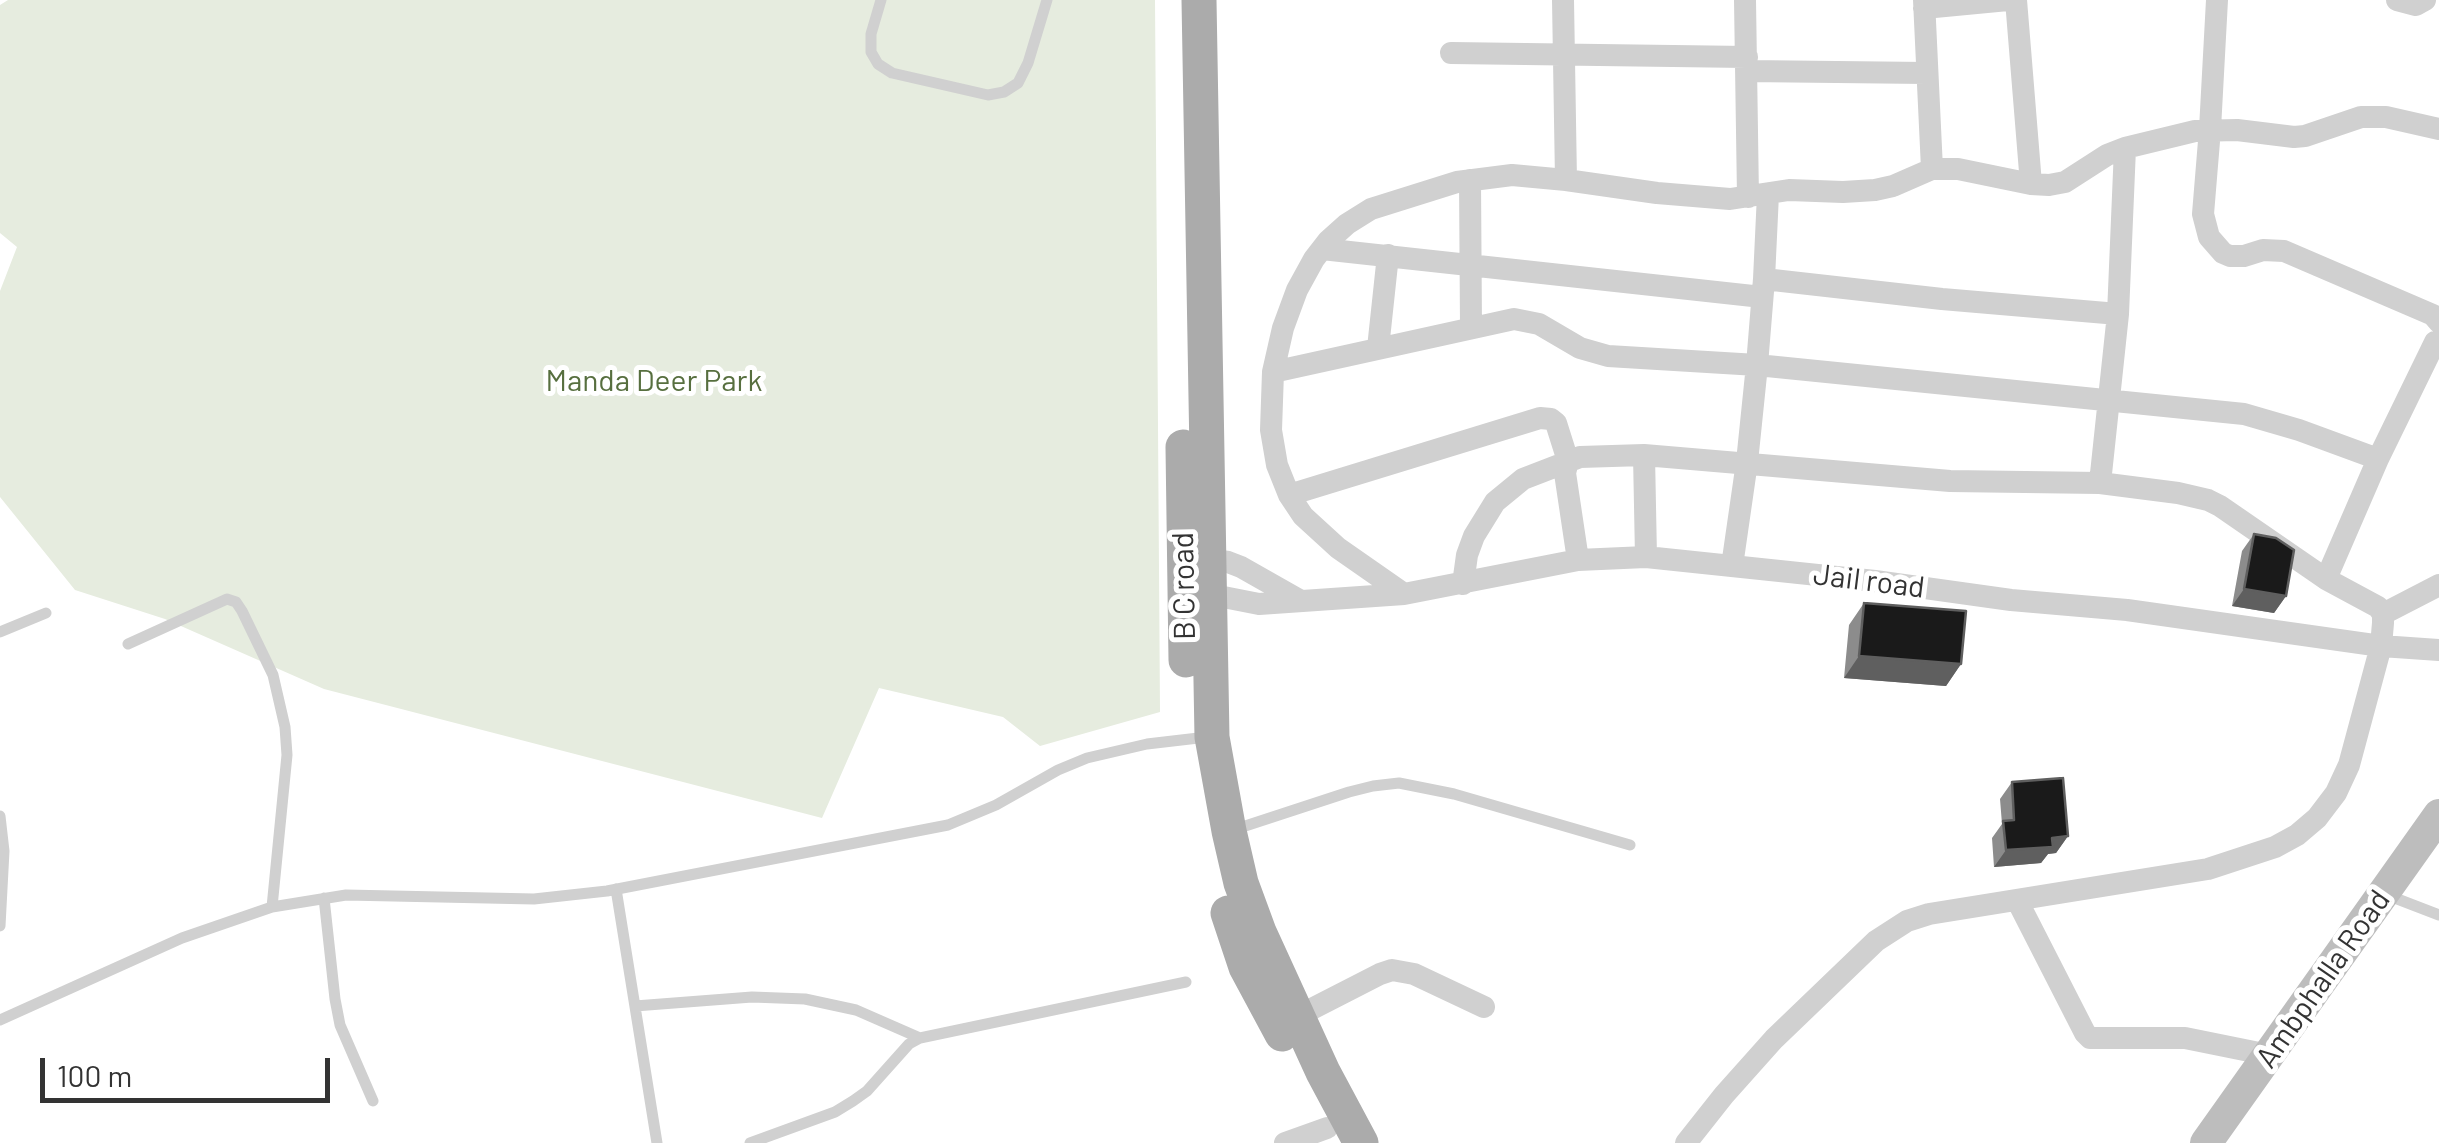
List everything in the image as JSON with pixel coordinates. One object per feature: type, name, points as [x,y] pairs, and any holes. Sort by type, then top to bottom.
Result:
[{"type":"main road","points":[[1178,0],[1190,97]]},
{"type":"main road","points":[[1199,0],[1190,97],[1196,575],[1206,832],[1246,966],[1331,1135]]},
{"type":"main road","points":[[1201,737],[1259,932],[1361,1143]]},
{"type":"main road","name":"Ambphalla Road","points":[[2206,1143],[2439,815]]},
{"type":"street","points":[[1564,0],[1566,180]]},
{"type":"street","points":[[1732,566],[1747,462],[1763,288],[1745,0]]},
{"type":"street","points":[[1932,169],[1924,4],[2012,0],[2031,184]]},
{"type":"street","points":[[2217,0],[2204,222],[2209,237],[2223,253],[2237,257],[2263,250],[2284,251],[2433,315],[2438,334],[2326,579]]},
{"type":"street","points":[[2397,0],[2416,5],[2425,0]]},
{"type":"street","points":[[1451,53],[1926,73]]},
{"type":"street","points":[[1404,594],[1302,516],[1277,465],[1271,430],[1273,372],[1282,328],[1297,290],[1322,248],[1347,224],[1371,209],[1470,180],[1512,175],[1691,196],[1758,196],[1803,189],[1875,190],[1932,169],[1958,169],[2049,185],[2064,182],[2125,148],[2210,129],[2294,137],[2361,117],[2386,117],[2439,129]]},
{"type":"street","points":[[2100,482],[2118,314],[2125,148]]},
{"type":"street","points":[[1470,180],[1472,327]]},
{"type":"street","points":[[1322,248],[1472,264],[2118,314]]},
{"type":"street","points":[[1378,348],[1388,255]]},
{"type":"street","points":[[1273,372],[1502,320],[1526,320],[1580,348],[1608,356],[1757,365],[2244,414],[2378,459]]},
{"type":"street","points":[[1289,495],[1540,418],[1551,419],[1568,461],[1565,474],[1578,560]]},
{"type":"street","points":[[1463,584],[1474,536],[1496,502],[1523,479],[1598,454],[1644,455],[1950,481],[2100,482],[2178,493],[2220,506],[2326,579],[2378,607],[2383,614],[2380,646],[2349,765],[2336,793],[2297,835],[2275,847],[2208,869],[1929,914],[1907,922],[1876,941],[1774,1039],[1686,1143]]},
{"type":"street","points":[[1644,455],[1646,557]]},
{"type":"street","name":"Jail road","points":[[1196,575],[1259,604],[1404,594],[1578,560],[1646,557],[2146,612],[2438,651]]},
{"type":"street","points":[[1196,575],[1240,567],[1301,601]]},
{"type":"street","points":[[2383,614],[2439,585]]},
{"type":"street","points":[[2017,900],[2090,1038],[2185,1038],[2269,1054]]},
{"type":"street","points":[[1298,1016],[1392,970],[1414,974],[1484,1007]]},
{"type":"street","points":[[1285,1143],[1331,1135]]},
{"type":"lane","points":[[881,0],[871,34],[871,52],[878,64],[892,72],[988,95],[1004,92],[1018,83],[1047,0]]},
{"type":"lane","points":[[128,644],[227,599],[236,602],[242,611],[273,675],[285,727],[286,770],[272,907]]},
{"type":"lane","points":[[0,632],[46,612]]},
{"type":"lane","points":[[0,1020],[182,938],[272,907],[346,895],[534,900],[616,889],[948,825],[1086,758],[1129,747],[1201,737]]},
{"type":"lane","points":[[1229,831],[1348,792],[1399,783],[1454,794],[1630,845]]},
{"type":"lane","points":[[0,816],[4,851],[0,926]]},
{"type":"lane","points":[[616,889],[656,1142]]},
{"type":"lane","points":[[2383,894],[2439,914]]},
{"type":"lane","points":[[324,898],[340,1025],[374,1101]]},
{"type":"lane","points":[[750,1143],[853,1102],[909,1044],[920,1038],[1186,982]]},
{"type":"lane","points":[[635,1006],[752,996],[805,999],[856,1010],[920,1038]]},
{"type":"green space","name":"Manda Deer Park","points":[[8,0],[1155,0],[1160,712],[1040,746],[1003,717],[879,688],[822,818],[324,689],[165,619],[75,590],[0,497],[0,291],[17,247],[0,233],[0,5]]},
{"type":"building","points":[[2254,534],[2276,538],[2294,550],[2286,596],[2244,589]]},
{"type":"building","points":[[1864,603],[1966,611],[1961,664],[1859,656]]},
{"type":"building","points":[[2063,778],[2068,836],[2052,838],[2053,847],[2006,850],[2003,821],[2014,820],[2012,782]]}]
